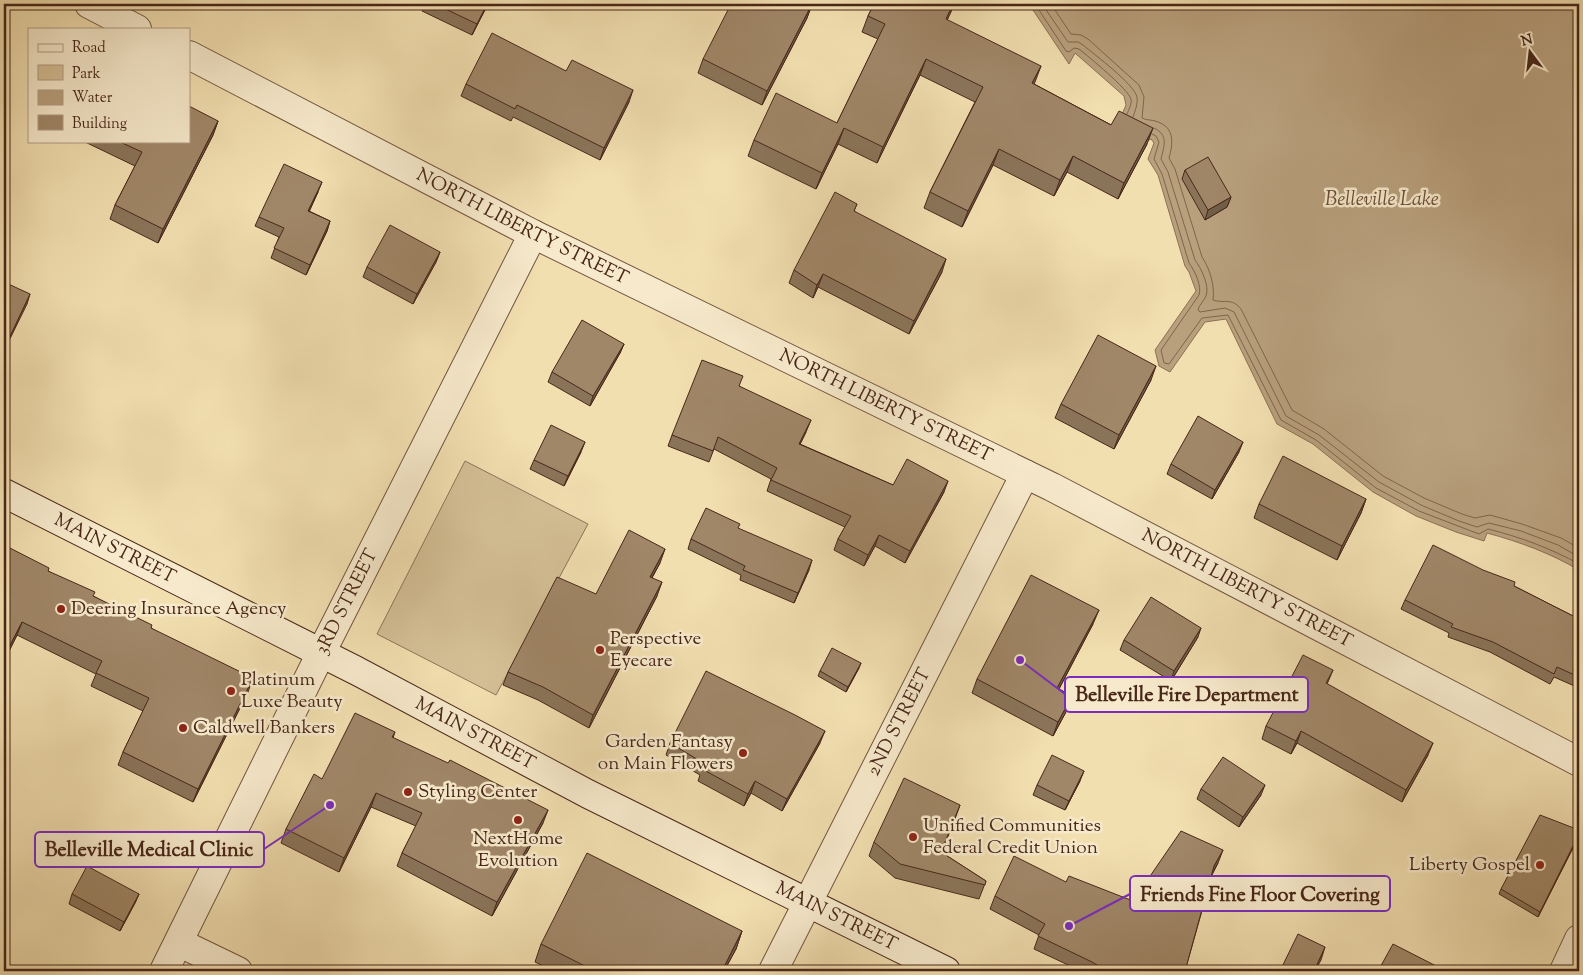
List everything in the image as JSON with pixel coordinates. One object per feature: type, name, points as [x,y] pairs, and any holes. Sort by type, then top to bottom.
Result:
[{"type":"street","points":[[89,4],[135,28]]},
{"type":"street","name":"NORTH LIBERTY STREET","points":[[190,56],[533,234],[1025,474],[1579,762]]},
{"type":"street","name":"3RD STREET","points":[[164,971],[180,942],[321,653],[533,234]]},
{"type":"street","name":"2ND STREET","points":[[773,971],[1025,474]]},
{"type":"street","name":"MAIN STREET","points":[[4,493],[321,653],[588,794],[946,971]]},
{"type":"street","points":[[1564,971],[1579,939]]},
{"type":"street","points":[[180,942],[238,971]]},
{"type":"green space","points":[[465,461],[588,524],[496,695],[377,634]]},
{"type":"water","name":"Belleville Lake","points":[[1029,4],[1579,4],[1579,570],[1535,548],[1511,540],[1487,533],[1484,541],[1416,516],[1373,492],[1313,444],[1277,424],[1226,319],[1205,322],[1170,372],[1159,366],[1155,350],[1196,291],[1185,266],[1158,175],[1148,159],[1154,143],[1151,139],[1145,142],[1119,121],[1126,105],[1124,96],[1075,53],[1069,64]]},
{"type":"building","points":[[435,4],[487,4],[477,24]]},
{"type":"building","points":[[731,4],[812,4],[767,91],[703,59]]},
{"type":"building","points":[[874,4],[953,4],[946,19],[1041,66],[1032,83],[1111,125],[1119,111],[1153,128],[1124,183],[1073,156],[1060,180],[999,149],[968,211],[930,192],[983,87],[926,59],[883,147],[844,128],[822,173],[754,140],[776,93],[837,123],[885,24],[868,16]]},
{"type":"building","points":[[492,33],[566,71],[572,60],[633,90],[604,148],[517,105],[515,109],[466,84]]},
{"type":"building","points":[[190,107],[218,121],[163,229],[115,205],[142,152],[120,142],[190,142]]},
{"type":"building","points":[[1208,157],[1231,197],[1208,210],[1185,170]]},
{"type":"building","points":[[284,164],[322,182],[308,211],[330,221],[310,265],[274,248],[284,228],[259,217]]},
{"type":"building","points":[[835,192],[857,204],[854,211],[946,259],[914,321],[823,274],[817,285],[794,270]]},
{"type":"building","points":[[390,225],[440,252],[417,294],[367,267]]},
{"type":"building","points":[[4,282],[30,294],[4,349]]},
{"type":"building","points":[[582,320],[624,344],[593,396],[552,372]]},
{"type":"building","points":[[1098,335],[1156,366],[1119,435],[1061,404]]},
{"type":"building","points":[[702,360],[743,376],[739,386],[811,420],[799,444],[893,485],[907,459],[948,481],[910,551],[879,535],[868,555],[838,539],[851,516],[771,480],[777,468],[718,437],[713,451],[672,435]]},
{"type":"building","points":[[1198,416],[1243,442],[1215,490],[1171,464]]},
{"type":"building","points":[[551,425],[585,442],[568,476],[534,460]]},
{"type":"building","points":[[1283,456],[1366,499],[1342,546],[1259,504]]},
{"type":"building","points":[[706,508],[740,524],[738,528],[812,560],[798,593],[743,570],[745,566],[691,539]]},
{"type":"building","points":[[629,530],[665,549],[650,577],[662,582],[593,715],[543,687],[508,672],[557,577],[596,594]]},
{"type":"building","points":[[4,545],[49,568],[48,571],[95,592],[93,596],[152,625],[151,628],[253,678],[198,789],[123,752],[149,698],[96,673],[102,661],[22,622],[6,653],[4,652]]},
{"type":"building","points":[[1433,545],[1483,570],[1515,582],[1514,586],[1579,619],[1575,633],[1579,634],[1579,677],[1557,667],[1554,674],[1493,642],[1451,627],[1453,624],[1405,600]]},
{"type":"building","points":[[1031,575],[1099,610],[1057,688],[1072,696],[1058,722],[977,679]]},
{"type":"building","points":[[1151,597],[1201,628],[1174,671],[1124,640]]},
{"type":"building","points":[[832,648],[861,663],[848,687],[820,671]]},
{"type":"building","points":[[1303,655],[1333,670],[1326,683],[1433,743],[1406,790],[1301,731],[1296,741],[1266,726]]},
{"type":"building","points":[[706,671],[825,731],[787,799],[755,781],[748,794],[702,769],[705,764],[670,743]]},
{"type":"building","points":[[355,713],[395,732],[392,737],[448,763],[450,760],[548,810],[497,902],[402,853],[422,813],[376,793],[344,858],[286,829],[314,774],[322,779]]},
{"type":"building","points":[[1052,755],[1084,771],[1069,801],[1037,785]]},
{"type":"building","points":[[1223,757],[1265,785],[1243,817],[1201,789]]},
{"type":"building","name":"Unified Communities Federal Credit Union","points":[[904,778],[960,805],[941,852],[986,881],[985,885],[900,864],[874,842]]},
{"type":"building","name":"Liberty Gospel","points":[[1540,815],[1579,830],[1579,834],[1540,912],[1501,889]]},
{"type":"building","points":[[1181,831],[1223,850],[1214,866],[1185,971],[1107,971],[1038,936],[1045,924],[995,896],[1014,856],[1066,882],[1069,876],[1133,901]]},
{"type":"building","points":[[587,853],[742,931],[722,971],[595,971],[541,944]]},
{"type":"building","points":[[87,866],[139,894],[124,922],[72,894]]},
{"type":"building","points":[[1298,934],[1325,947],[1314,971],[1280,971]]},
{"type":"building","points":[[1393,944],[1446,971],[1378,971]]},
{"type":"place","name":"Deering Insurance Agency","points":[[61,609]]},
{"type":"place","name":"Perspective Eyecare","points":[[600,650]]},
{"type":"place","name":"Belleville Fire Department","points":[[1020,660]]},
{"type":"place","name":"Platinum Luxe Beauty","points":[[231,691]]},
{"type":"place","name":"Caldwell Bankers","points":[[183,728]]},
{"type":"place","name":"Garden Fantasy on Main Flowers","points":[[743,753]]},
{"type":"place","name":"Styling Center","points":[[408,792]]},
{"type":"place","name":"Belleville Medical Clinic","points":[[330,805]]},
{"type":"place","name":"NextHome Evolution","points":[[518,820]]},
{"type":"place","name":"Unified Communities Federal Credit Union","points":[[913,837]]},
{"type":"place","name":"Liberty Gospel","points":[[1540,865]]},
{"type":"place","name":"Friends Fine Floor Covering","points":[[1069,926]]}]
